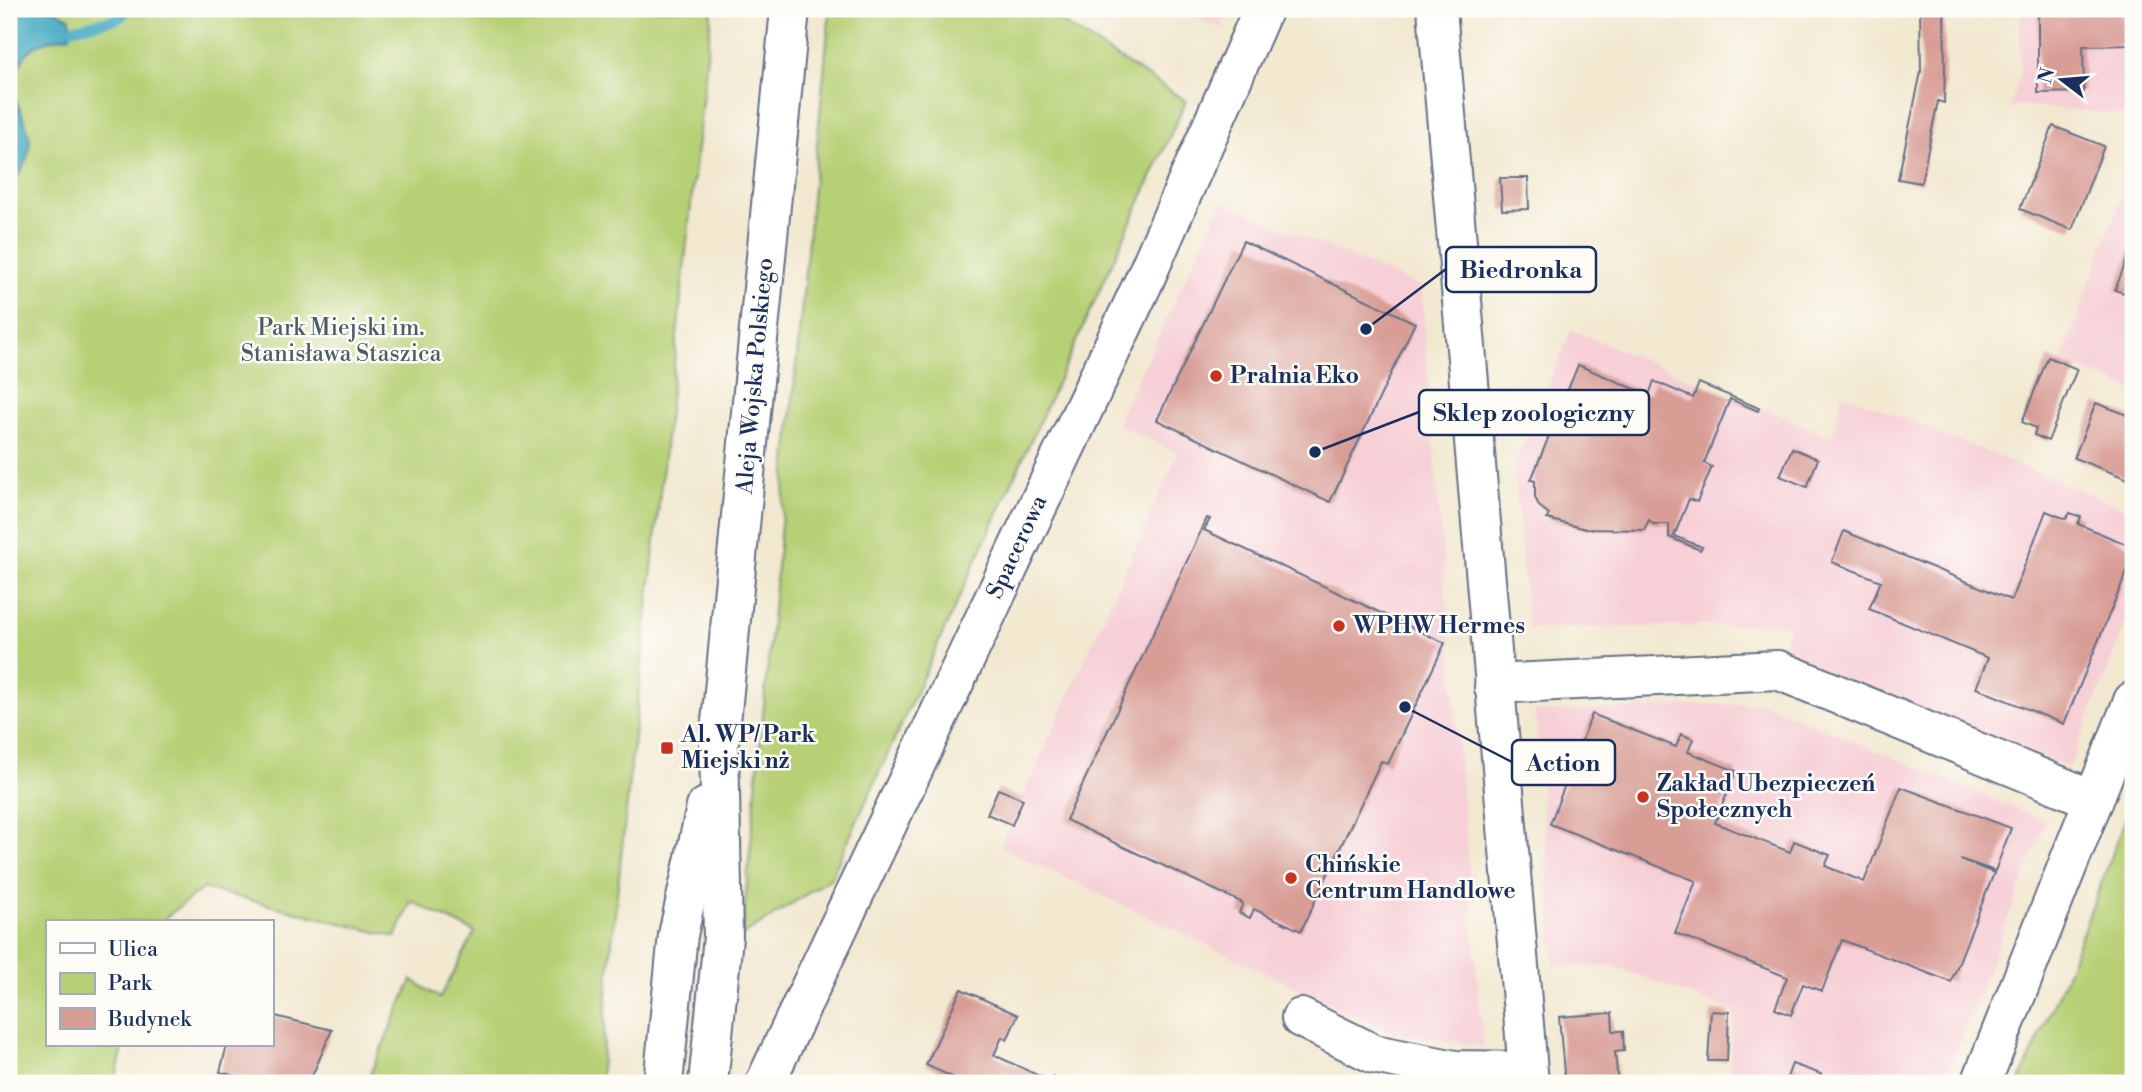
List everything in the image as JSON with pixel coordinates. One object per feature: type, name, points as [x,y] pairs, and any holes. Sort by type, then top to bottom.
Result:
[{"type":"street","name":"Aleja Wojska Polskiego","points":[[663,1083],[678,935],[719,743],[790,9]]},
{"type":"street","name":"Spacerowa","points":[[765,1083],[1144,281],[1263,9]]},
{"type":"street","points":[[1301,1018],[1374,1054],[1455,1070],[1528,1077],[1437,9]]},
{"type":"street","points":[[1494,687],[1513,683],[1779,670],[2094,800]]},
{"type":"street","points":[[1982,1083],[2133,701]]},
{"type":"street","name":"Aleja Wojska Polskiego","points":[[708,1083],[723,937],[719,743]]},
{"type":"shaded area","points":[[1175,9],[1229,9],[1221,28]]},
{"type":"shaded area","points":[[2020,9],[2133,9],[2133,137],[2125,138],[2124,115],[2018,105],[2010,109],[2020,71]]},
{"type":"shaded area","points":[[2125,187],[2133,192],[2133,390],[2061,362]]},
{"type":"shaded area","points":[[1222,202],[1421,287],[1483,1047],[1391,1032],[1000,847],[1178,453],[1116,424]]},
{"type":"shaded area","points":[[1571,330],[1832,437],[1842,393],[2133,512],[2133,604],[2069,768],[1781,658],[1788,624],[1528,629],[1514,466]]},
{"type":"shaded area","points":[[1762,703],[2046,821],[1944,1083],[1729,1083],[1734,1012],[1614,966],[1555,966],[1535,712]]},
{"type":"green space","name":"Park Miejski im. Stanisława Staszica","points":[[9,9],[712,9],[609,969],[600,1083],[366,1083],[412,980],[440,998],[475,932],[411,901],[396,937],[203,888],[163,920],[46,920],[46,1046],[124,1046],[114,1083],[9,1083]]},
{"type":"green space","points":[[830,9],[1041,9],[1186,101],[831,878],[742,936]]},
{"type":"green space","points":[[2133,800],[2133,1083],[2019,1083],[2065,978]]},
{"type":"water","points":[[9,9],[51,9],[70,18],[70,36],[36,46],[20,65],[11,89],[30,140],[26,162],[9,189]]},
{"type":"building","points":[[1920,9],[1944,9],[1945,71],[1944,103],[1938,101],[1921,183],[1898,179],[1921,72]]},
{"type":"building","points":[[2038,9],[2133,9],[2133,45],[2083,46],[2084,92],[2038,93]]},
{"type":"building","points":[[2053,126],[2104,146],[2072,230],[2020,209]]},
{"type":"building","points":[[1500,178],[1528,178],[1529,209],[1502,210]]},
{"type":"building","points":[[1243,241],[1415,323],[1330,502],[1157,420]]},
{"type":"building","points":[[2133,244],[2133,296],[2115,290]]},
{"type":"building","points":[[2048,357],[2077,369],[2048,441],[2034,435],[2036,428],[2022,422]]},
{"type":"building","points":[[1578,365],[1649,395],[1654,381],[1693,398],[1699,383],[1759,408],[1758,411],[1730,399],[1704,463],[1712,467],[1697,502],[1689,499],[1674,536],[1702,547],[1700,550],[1669,537],[1669,524],[1653,524],[1649,520],[1644,530],[1586,529],[1547,519],[1549,514],[1539,506],[1535,497],[1535,481],[1531,480]]},
{"type":"building","points":[[2096,403],[2133,417],[2133,481],[2074,458]]},
{"type":"building","points":[[1792,448],[1818,459],[1807,487],[1780,476]]},
{"type":"building","points":[[2046,511],[2066,519],[2070,513],[2081,517],[2078,524],[2133,547],[2133,557],[2064,724],[1976,688],[1988,658],[1869,609],[1881,581],[1832,562],[1844,531],[2011,600]]},
{"type":"building","points":[[1207,518],[1210,519],[1204,530],[1445,643],[1388,764],[1381,761],[1301,931],[1254,909],[1250,918],[1239,913],[1243,903],[1066,820]]},
{"type":"building","points":[[1592,714],[1676,747],[1681,734],[1693,739],[1688,752],[1736,771],[1715,823],[1790,852],[1794,841],[1830,855],[1825,866],[1864,882],[1901,787],[2011,828],[1995,871],[1960,859],[1994,873],[1951,982],[1842,940],[1822,991],[1803,984],[1791,1015],[1775,1009],[1787,977],[1675,933],[1696,881],[1550,824]]},
{"type":"building","points":[[998,789],[1023,799],[1012,825],[987,814]]},
{"type":"building","points":[[961,989],[1018,1015],[1007,1040],[1002,1037],[994,1055],[1050,1081],[1053,1077],[1067,1083],[965,1083],[926,1065]]},
{"type":"building","points":[[1711,1011],[1729,1012],[1727,1061],[1708,1061]]},
{"type":"building","points":[[1612,1013],[1613,1031],[1623,1031],[1624,1051],[1615,1052],[1618,1083],[1565,1083],[1559,1017]]},
{"type":"building","points":[[273,1015],[332,1030],[309,1083],[263,1083],[220,1072],[227,1046],[273,1046]]},
{"type":"building","points":[[1792,1064],[1821,1074],[1817,1083],[1785,1083]]},
{"type":"waterway","points":[[70,29],[120,18],[129,9]]},
{"type":"place","name":"Biedronka","points":[[1366,329]]},
{"type":"place","name":"Pralnia Eko","points":[[1216,376]]},
{"type":"place","name":"Sklep zoologiczny","points":[[1315,452]]},
{"type":"place","name":"WPHW Hermes","points":[[1339,626]]},
{"type":"place","name":"Action","points":[[1405,707]]},
{"type":"place","name":"Al. WP/ Park Miejski nż","points":[[667,748]]},
{"type":"place","name":"Zakład Ubezpieczeń Społecznych","points":[[1643,797]]},
{"type":"place","name":"Chińskie Centrum Handlowe","points":[[1291,878]]}]
